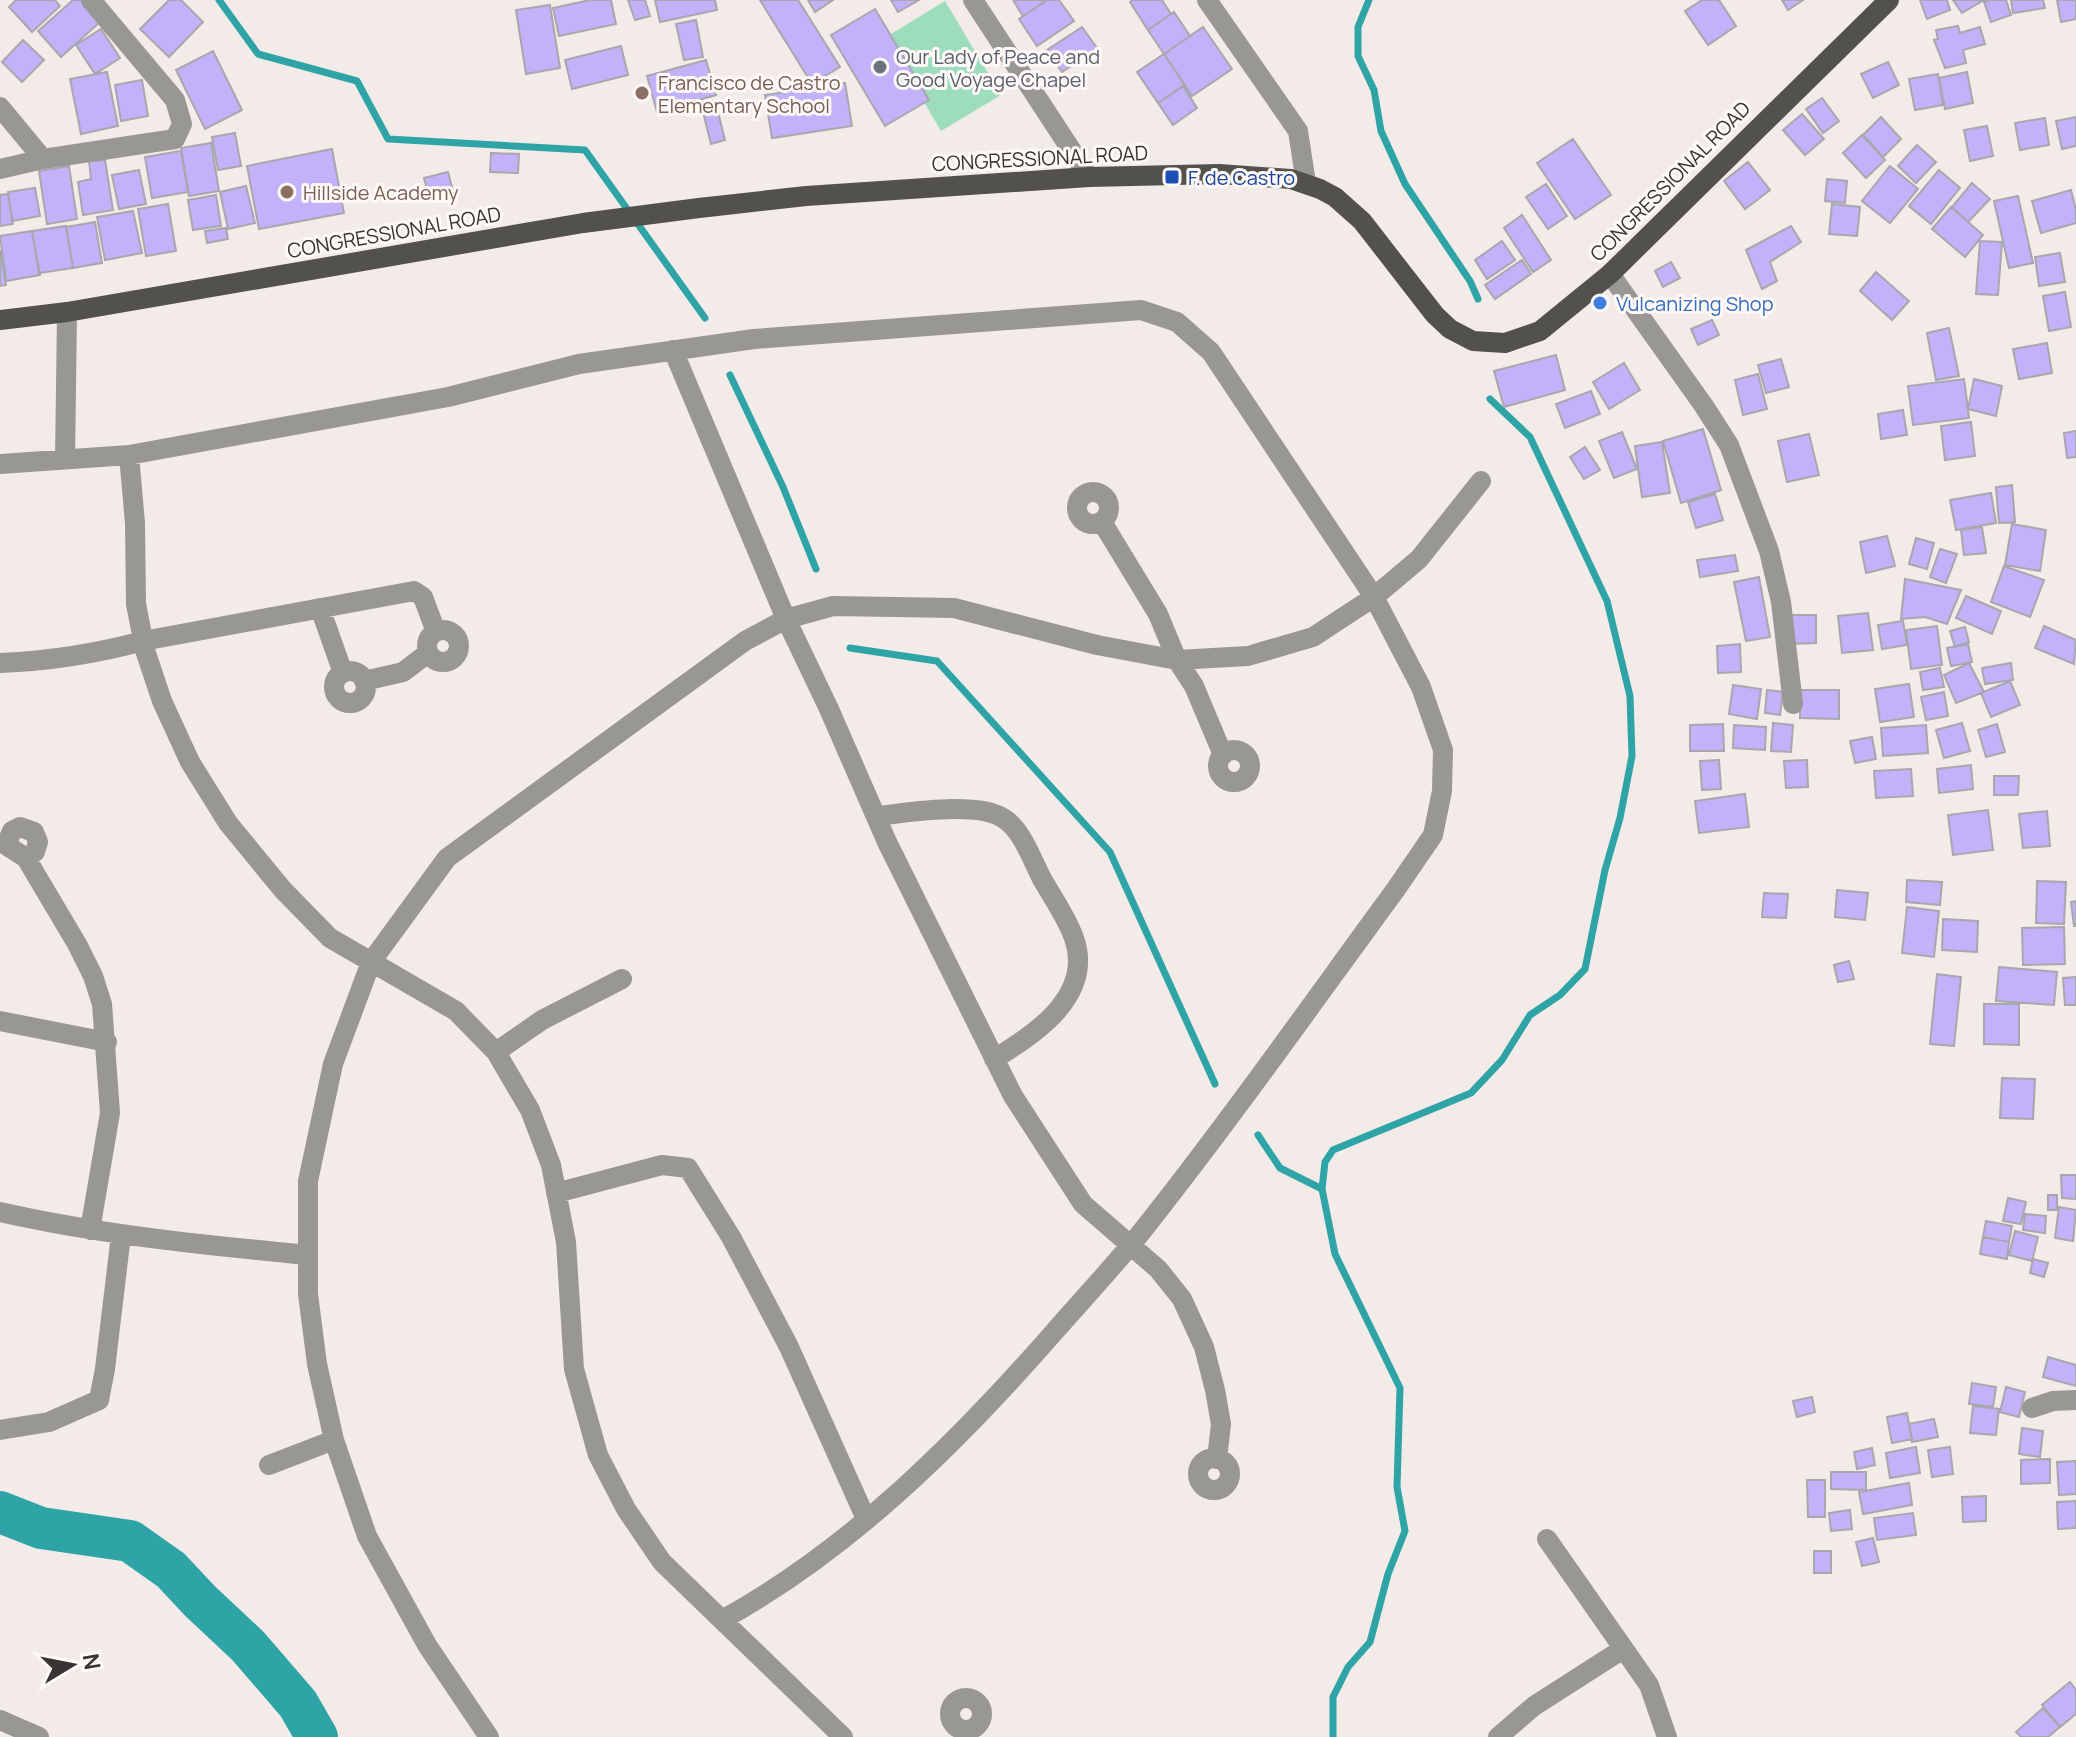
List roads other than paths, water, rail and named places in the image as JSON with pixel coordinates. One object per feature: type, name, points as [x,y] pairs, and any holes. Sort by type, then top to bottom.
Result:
[{"type":"main road","name":"CONGRESSIONAL ROAD","points":[[0,320],[67,312],[583,223],[682,210],[806,196],[1089,177],[1219,174],[1273,176],[1306,183],[1335,197],[1362,221],[1435,315],[1450,329],[1473,341],[1505,343],[1540,331],[1610,274],[1883,2]]},
{"type":"street","points":[[0,169],[43,159],[175,139],[182,124],[175,100],[91,0]]},
{"type":"street","points":[[973,0],[1089,177]]},
{"type":"street","points":[[1207,0],[1298,131],[1306,183]]},
{"type":"street","points":[[0,107],[43,159]]},
{"type":"street","points":[[1610,274],[1729,445],[1772,564],[1781,602],[1793,704]]},
{"type":"street","points":[[0,464],[129,455],[448,397],[579,364],[754,339],[1141,310],[1177,322],[1211,352],[1374,597],[1421,687],[1443,750],[1442,791],[1433,835],[1387,902],[1129,1246],[1005,1389],[934,1460],[866,1519],[772,1593],[722,1620]]},
{"type":"street","points":[[65,459],[67,312]]},
{"type":"street","points":[[673,350],[786,619],[876,816],[1013,1096],[1083,1204],[1158,1269],[1182,1299],[1204,1347],[1221,1424],[1217,1459]]},
{"type":"street","points":[[129,455],[135,523],[136,604],[143,641],[162,701],[190,762],[228,823],[283,890],[330,938],[456,1011],[496,1052],[530,1110],[551,1165],[566,1242],[574,1369],[598,1455],[626,1509],[662,1562],[843,1737]]},
{"type":"street","points":[[489,1737],[427,1645],[367,1536],[334,1440],[317,1364],[308,1294],[308,1181],[333,1064],[371,962],[447,858],[745,641],[786,619],[833,606],[954,608],[1097,645],[1177,660],[1248,656],[1313,637],[1374,597],[1419,559],[1481,481]]},
{"type":"street","points":[[1102,522],[1158,614],[1177,660],[1194,686],[1223,755]]},
{"type":"street","points":[[0,663],[88,655],[143,641],[414,591],[423,597],[436,632]]},
{"type":"street","points":[[320,608],[343,673]]},
{"type":"street","points":[[364,681],[403,672],[428,653],[429,639],[436,632],[445,631],[454,636],[458,646],[451,660],[435,660],[428,653]]},
{"type":"street","points":[[343,673],[357,673],[364,681],[362,697],[353,702],[343,701],[335,694],[334,684],[343,673]]},
{"type":"street","points":[[876,816],[934,810],[979,811],[1003,818],[1018,833],[1074,938],[1080,964],[1067,1000],[1033,1036],[994,1059]]},
{"type":"street","points":[[3,845],[16,828],[30,829],[37,837],[38,847],[26,858],[93,976],[102,1004],[110,1113],[90,1230]]},
{"type":"street","points":[[496,1052],[542,1020],[622,979]]},
{"type":"street","points":[[0,1021],[107,1042]]},
{"type":"street","points":[[556,1193],[662,1165],[688,1168],[731,1237],[789,1347],[866,1519]]},
{"type":"street","points":[[0,1212],[121,1235],[308,1255]]},
{"type":"street","points":[[0,1430],[49,1422],[99,1400],[121,1235]]},
{"type":"street","points":[[2032,1408],[2053,1401],[2076,1400]]},
{"type":"street","points":[[269,1465],[334,1440]]},
{"type":"street","points":[[1547,1539],[1649,1685],[1667,1737]]},
{"type":"street","points":[[1498,1737],[1534,1706],[1623,1649]]},
{"type":"street","points":[[0,1720],[39,1737]]},
{"type":"waterway","points":[[219,0],[258,54],[357,81],[388,139],[585,150],[705,318]]},
{"type":"waterway","points":[[1369,0],[1358,27],[1358,56],[1374,90],[1381,131],[1405,184],[1470,281],[1478,299]]},
{"type":"waterway","points":[[730,375],[783,487],[816,569]]},
{"type":"waterway","points":[[1333,1737],[1333,1697],[1348,1667],[1370,1642],[1388,1574],[1405,1531],[1397,1487],[1400,1388],[1335,1254],[1322,1189],[1325,1162],[1333,1150],[1471,1093],[1502,1060],[1530,1015],[1560,995],[1585,969],[1632,756],[1630,696],[1607,601],[1530,437],[1490,399]]},
{"type":"waterway","points":[[850,648],[937,661],[1110,852],[1215,1084]]},
{"type":"waterway","points":[[1258,1135],[1280,1168],[1322,1189]]},
{"type":"waterway","points":[[0,1512],[41,1528],[130,1541],[171,1570],[248,1646],[298,1704],[317,1737]]},
{"type":"place","name":"Our Lady of Peace and Good Voyage Chapel","points":[[880,67]]},
{"type":"place","name":"Francisco de Castro Elementary School","points":[[642,93]]},
{"type":"place","name":"F. de Castro","points":[[1172,177]]},
{"type":"place","name":"Hillside Academy","points":[[287,192]]},
{"type":"place","name":"Vulcanizing Shop","points":[[1600,303]]}]
